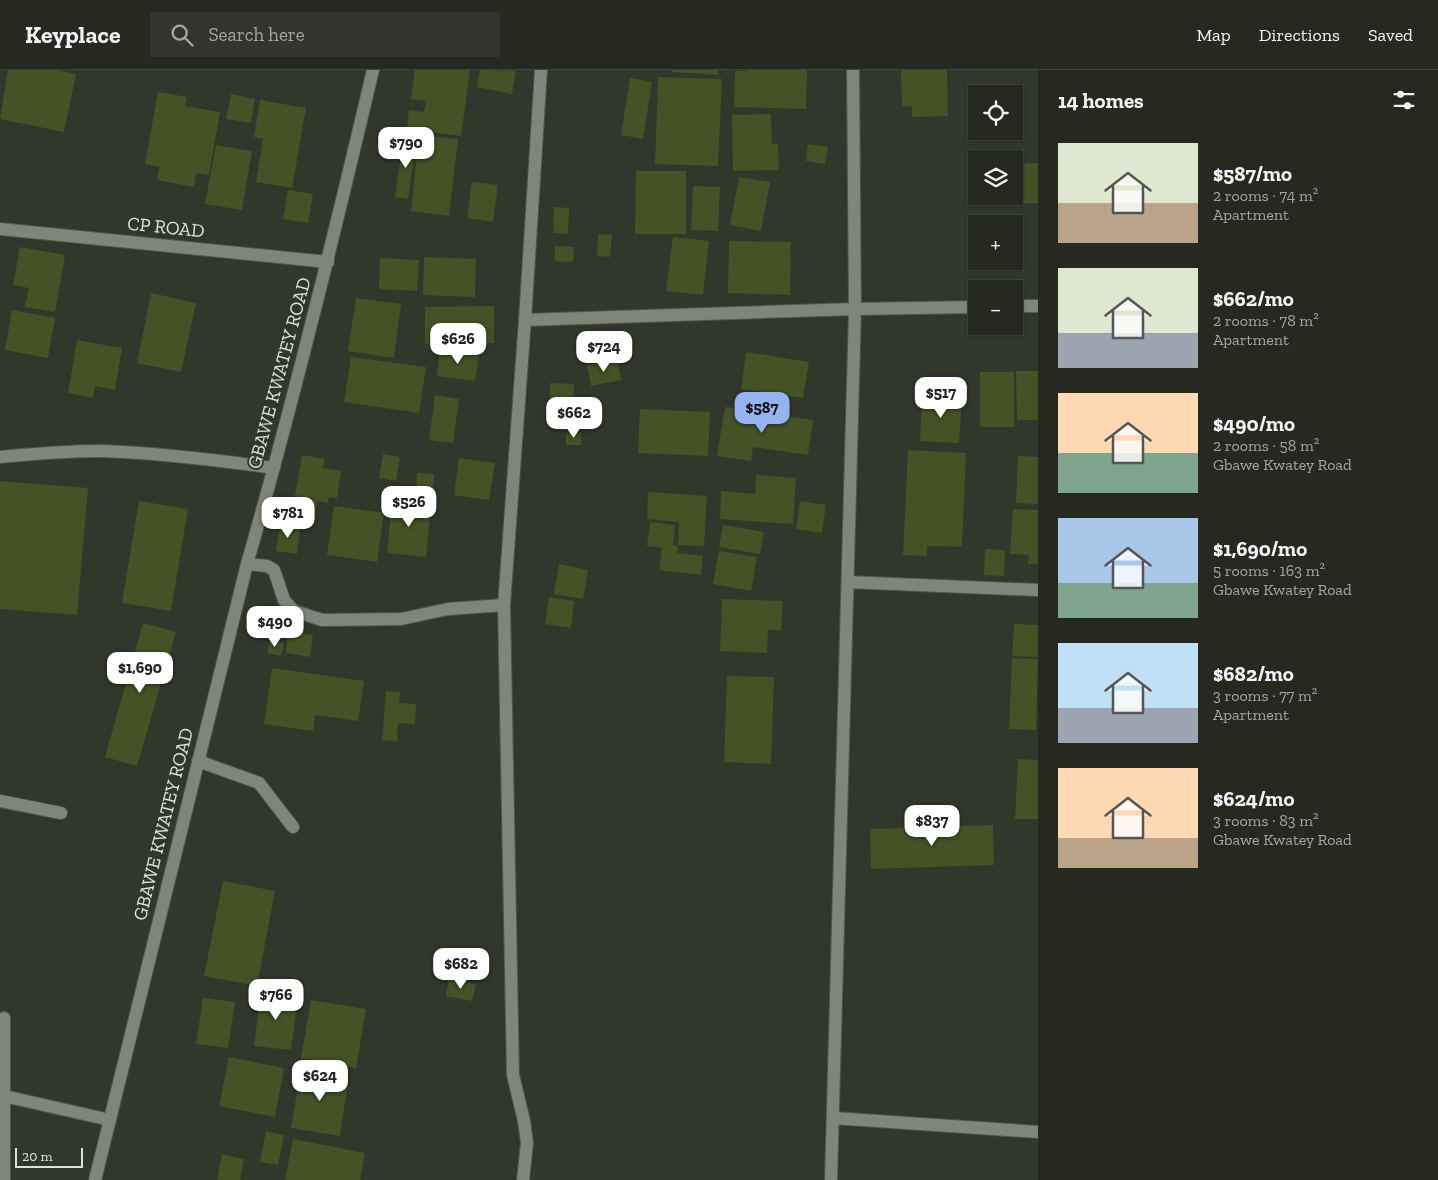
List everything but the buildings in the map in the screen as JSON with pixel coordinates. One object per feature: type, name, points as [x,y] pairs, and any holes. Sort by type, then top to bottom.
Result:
[{"type":"street","name":"GBAWE KWATEY ROAD","points":[[95,1180],[247,564],[328,262],[373,70]]},
{"type":"street","points":[[523,1180],[527,1143],[513,1075],[504,605],[541,70]]},
{"type":"street","points":[[832,1180],[832,1118],[855,308],[853,70]]},
{"type":"street","name":"CP ROAD","points":[[0,229],[328,262]]},
{"type":"street","points":[[1023,306],[1038,306]]},
{"type":"street","points":[[525,320],[855,308],[968,307]]},
{"type":"street","points":[[0,457],[101,451],[174,455],[274,468]]},
{"type":"street","points":[[247,564],[266,566],[274,570],[284,600],[294,611],[322,620],[401,619],[448,609],[504,605]]},
{"type":"street","points":[[848,582],[1038,590]]},
{"type":"street","points":[[198,761],[259,784],[293,827]]},
{"type":"street","points":[[0,801],[61,813]]},
{"type":"street","points":[[4,1018],[4,1180]]},
{"type":"street","points":[[4,1096],[110,1120]]},
{"type":"street","points":[[832,1118],[1038,1132]]}]
